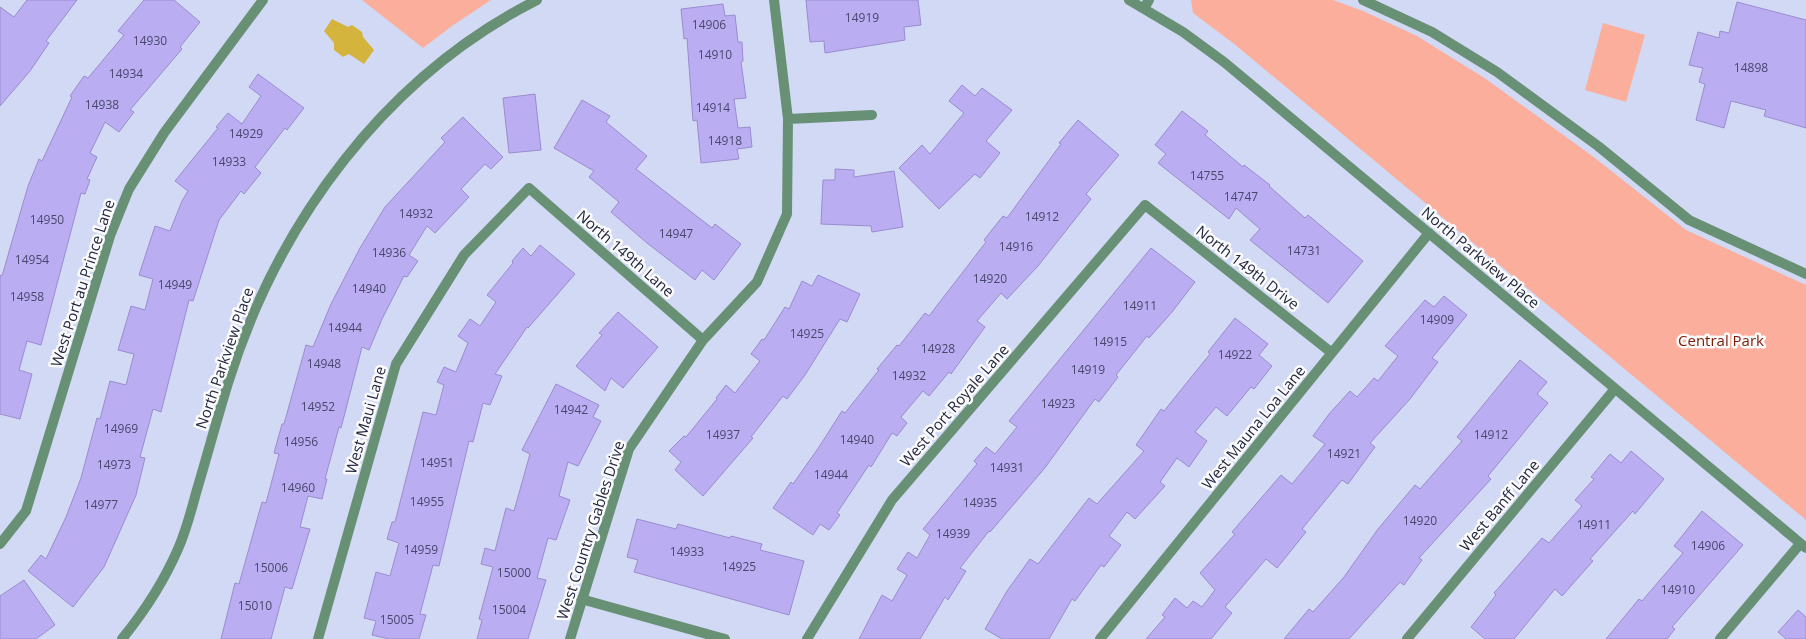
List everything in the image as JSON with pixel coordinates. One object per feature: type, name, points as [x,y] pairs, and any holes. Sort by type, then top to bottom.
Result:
[{"type":"street","name":"West Port au Prince Lane","points":[[0,544],[26,511],[110,236],[129,189],[164,133],[263,0]]},
{"type":"street","name":"North Parkview Place","points":[[122,639],[154,595],[179,548],[229,381],[248,327],[274,267],[314,200],[375,123],[434,68],[499,21],[537,0]]},
{"type":"street","name":"West Country Gables Drive","points":[[570,639],[629,449],[703,340],[757,282],[787,214],[788,119],[774,0]]},
{"type":"street","name":"North Parkview Place","points":[[1129,0],[1147,4],[1224,62],[1614,390],[1803,546]]},
{"type":"street","points":[[1363,0],[1432,32],[1497,72],[1598,146],[1689,220],[1806,274]]},
{"type":"street","points":[[788,119],[872,115]]},
{"type":"street","name":"North 149th Lane","points":[[529,188],[703,340]]},
{"type":"street","name":"West Maui Lane","points":[[318,639],[396,364],[464,255],[529,188]]},
{"type":"street","name":"North 149th Drive","points":[[1144,205],[1332,353]]},
{"type":"street","name":"West Port Royale Lane","points":[[807,639],[892,500],[1144,205]]},
{"type":"street","name":"West Mauna Loa Lane","points":[[1100,639],[1429,233]]},
{"type":"street","name":"West Banff Lane","points":[[1407,639],[1614,390]]},
{"type":"street","points":[[1720,639],[1803,546]]},
{"type":"street","points":[[581,599],[725,639]]},
{"type":"green space","points":[[362,0],[491,0],[423,48]]},
{"type":"green space","name":"Central Park","points":[[1191,0],[1333,0],[1363,11],[1417,36],[1486,79],[1595,158],[1686,230],[1806,285],[1806,520],[1233,43],[1193,13]]},
{"type":"green space","points":[[1603,23],[1645,35],[1626,102],[1585,90]]},
{"type":"shaded area","points":[[332,19],[348,27],[352,25],[362,32],[363,37],[374,50],[364,64],[349,54],[343,57],[334,50],[334,43],[324,31]]},
{"type":"building","points":[[27,0],[77,0],[46,41],[49,43],[30,71],[0,106],[0,7],[14,17]]},
{"type":"building","points":[[144,0],[174,0],[200,22],[180,47],[182,49],[130,110],[134,112],[119,132],[105,122],[90,153],[97,157],[87,179],[90,180],[85,194],[81,193],[41,345],[27,341],[19,370],[32,374],[20,419],[0,414],[0,275],[2,276],[28,186],[39,159],[42,161],[72,97],[70,96],[84,76],[88,78],[124,35],[118,31]]},
{"type":"building","points":[[806,0],[918,0],[921,25],[904,27],[905,40],[825,53],[824,41],[810,42]]},
{"type":"building","points":[[1737,2],[1806,20],[1806,128],[1764,116],[1766,110],[1731,101],[1724,128],[1696,120],[1705,84],[1699,82],[1703,68],[1689,65],[1698,32],[1719,38],[1720,31],[1729,33]]},
{"type":"building","points":[[723,4],[725,16],[735,15],[738,42],[742,42],[743,61],[741,62],[746,98],[734,99],[738,128],[750,127],[752,147],[737,149],[739,159],[701,163],[697,120],[693,121],[687,38],[684,39],[681,9]]},
{"type":"building","points":[[258,74],[304,108],[287,130],[285,128],[255,167],[261,173],[244,194],[241,191],[219,220],[193,301],[189,300],[161,412],[153,409],[140,457],[145,458],[136,495],[104,567],[73,607],[28,571],[41,555],[46,559],[66,517],[81,478],[97,418],[100,419],[110,381],[126,385],[134,354],[118,350],[131,306],[145,310],[153,279],[139,275],[155,226],[170,231],[188,191],[175,181],[228,113],[242,124],[261,96],[249,87]]},
{"type":"building","points":[[962,85],[975,96],[982,88],[1012,110],[986,141],[1000,153],[980,178],[975,174],[939,209],[899,168],[922,145],[930,154],[964,113],[949,101]]},
{"type":"building","points":[[535,94],[541,150],[509,153],[503,98]]},
{"type":"building","points":[[582,100],[610,116],[606,122],[647,156],[636,169],[712,228],[715,224],[741,244],[714,280],[702,270],[695,280],[647,243],[611,212],[619,202],[589,177],[594,171],[554,148]]},
{"type":"building","points":[[1182,111],[1208,131],[1205,135],[1243,167],[1244,165],[1270,185],[1305,218],[1308,215],[1363,261],[1328,303],[1250,240],[1260,229],[1236,208],[1229,219],[1158,163],[1166,154],[1155,145]]},
{"type":"building","points":[[463,117],[503,157],[491,169],[485,164],[461,189],[469,197],[435,233],[427,226],[409,255],[418,261],[407,277],[404,276],[382,319],[369,350],[362,347],[341,428],[339,427],[325,479],[327,479],[322,499],[308,496],[300,527],[310,529],[292,589],[285,587],[271,639],[221,639],[235,583],[239,584],[262,502],[266,503],[279,454],[274,453],[306,345],[313,347],[331,304],[360,248],[385,207],[445,142],[441,138]]},
{"type":"building","points":[[1078,120],[1119,155],[1086,194],[1091,199],[1038,266],[1007,299],[1001,293],[977,321],[985,327],[951,374],[949,372],[929,396],[923,391],[901,417],[907,423],[897,436],[892,433],[871,467],[869,465],[837,513],[840,515],[829,530],[820,524],[813,535],[773,508],[791,482],[793,484],[842,411],[845,413],[879,370],[877,369],[897,345],[899,346],[925,313],[929,316],[986,242],[984,240],[1003,216],[1007,218],[1061,144],[1059,143]]},
{"type":"building","points":[[835,169],[854,170],[854,177],[894,171],[903,227],[872,232],[871,226],[821,224],[823,180],[835,180]]},
{"type":"building","points":[[540,245],[575,274],[527,327],[495,374],[502,376],[490,405],[483,403],[473,442],[469,441],[439,566],[433,565],[420,614],[426,615],[419,639],[389,639],[372,635],[376,621],[364,618],[376,572],[390,576],[399,543],[387,539],[392,522],[395,522],[423,412],[436,415],[444,385],[437,382],[444,367],[456,372],[468,343],[458,336],[470,319],[480,326],[496,302],[487,295],[523,248],[531,256]]},
{"type":"building","points":[[1151,248],[1195,282],[1149,338],[1147,336],[1116,375],[1118,377],[1099,402],[1095,399],[1044,469],[989,531],[960,568],[966,571],[948,600],[945,597],[920,639],[859,639],[882,595],[892,601],[907,575],[897,569],[908,552],[917,558],[930,535],[923,529],[977,464],[974,461],[986,447],[995,454],[1017,427],[1009,421]]},
{"type":"building","points":[[818,275],[860,294],[847,322],[840,319],[805,375],[787,399],[783,396],[751,437],[753,438],[703,496],[675,470],[681,462],[669,451],[684,436],[686,437],[726,385],[735,393],[760,361],[751,354],[762,339],[764,340],[785,307],[789,309],[802,281],[812,286]]},
{"type":"building","points":[[1444,296],[1467,315],[1432,358],[1438,362],[1410,399],[1370,443],[1375,447],[1348,484],[1342,480],[1302,529],[1306,532],[1277,568],[1266,559],[1225,607],[1232,613],[1211,639],[1146,639],[1165,617],[1162,615],[1175,598],[1187,608],[1193,601],[1202,607],[1215,590],[1200,573],[1235,534],[1232,532],[1281,475],[1292,484],[1325,444],[1313,436],[1329,414],[1350,391],[1357,397],[1374,378],[1378,381],[1398,356],[1385,346],[1425,300],[1434,307]]},
{"type":"building","points":[[618,312],[658,347],[623,388],[611,378],[605,391],[576,366],[602,335],[599,333]]},
{"type":"building","points":[[1235,318],[1268,344],[1259,355],[1272,366],[1254,389],[1251,387],[1227,416],[1216,407],[1195,432],[1207,441],[1189,467],[1177,458],[1160,482],[1165,486],[1135,519],[1127,512],[1109,536],[1121,545],[1104,567],[1101,565],[1075,601],[1072,599],[1049,639],[1002,639],[985,629],[1007,591],[1030,559],[1038,564],[1089,498],[1097,504],[1144,451],[1136,445],[1161,409],[1164,411],[1210,354],[1208,352]]},
{"type":"building","points":[[1520,360],[1547,382],[1537,394],[1548,403],[1488,476],[1491,479],[1419,558],[1422,560],[1404,585],[1400,582],[1349,639],[1284,639],[1309,609],[1313,612],[1344,577],[1378,529],[1415,485],[1420,489],[1462,441],[1457,437]]},
{"type":"building","points":[[556,384],[599,405],[593,417],[601,421],[578,466],[568,462],[559,496],[570,500],[556,540],[548,538],[537,578],[546,580],[528,639],[477,639],[482,620],[479,619],[493,567],[481,564],[485,548],[495,551],[506,508],[514,511],[530,454],[522,450]]},
{"type":"building","points":[[1631,451],[1664,479],[1635,514],[1633,511],[1590,559],[1593,561],[1562,596],[1555,589],[1514,639],[1485,639],[1471,627],[1496,595],[1494,593],[1542,538],[1549,543],[1582,506],[1575,500],[1594,479],[1591,477],[1610,454],[1621,463]]},
{"type":"building","points":[[1702,511],[1743,545],[1672,627],[1675,629],[1667,639],[1606,639],[1639,599],[1642,601],[1683,553],[1674,546]]},
{"type":"building","points":[[637,519],[676,529],[678,524],[730,538],[731,536],[762,544],[760,550],[804,561],[789,615],[634,572],[638,560],[627,557]]},
{"type":"building","points":[[24,580],[55,625],[36,639],[0,639],[0,596]]},
{"type":"building","points":[[1798,610],[1806,617],[1806,639],[1786,639],[1778,632]]}]
